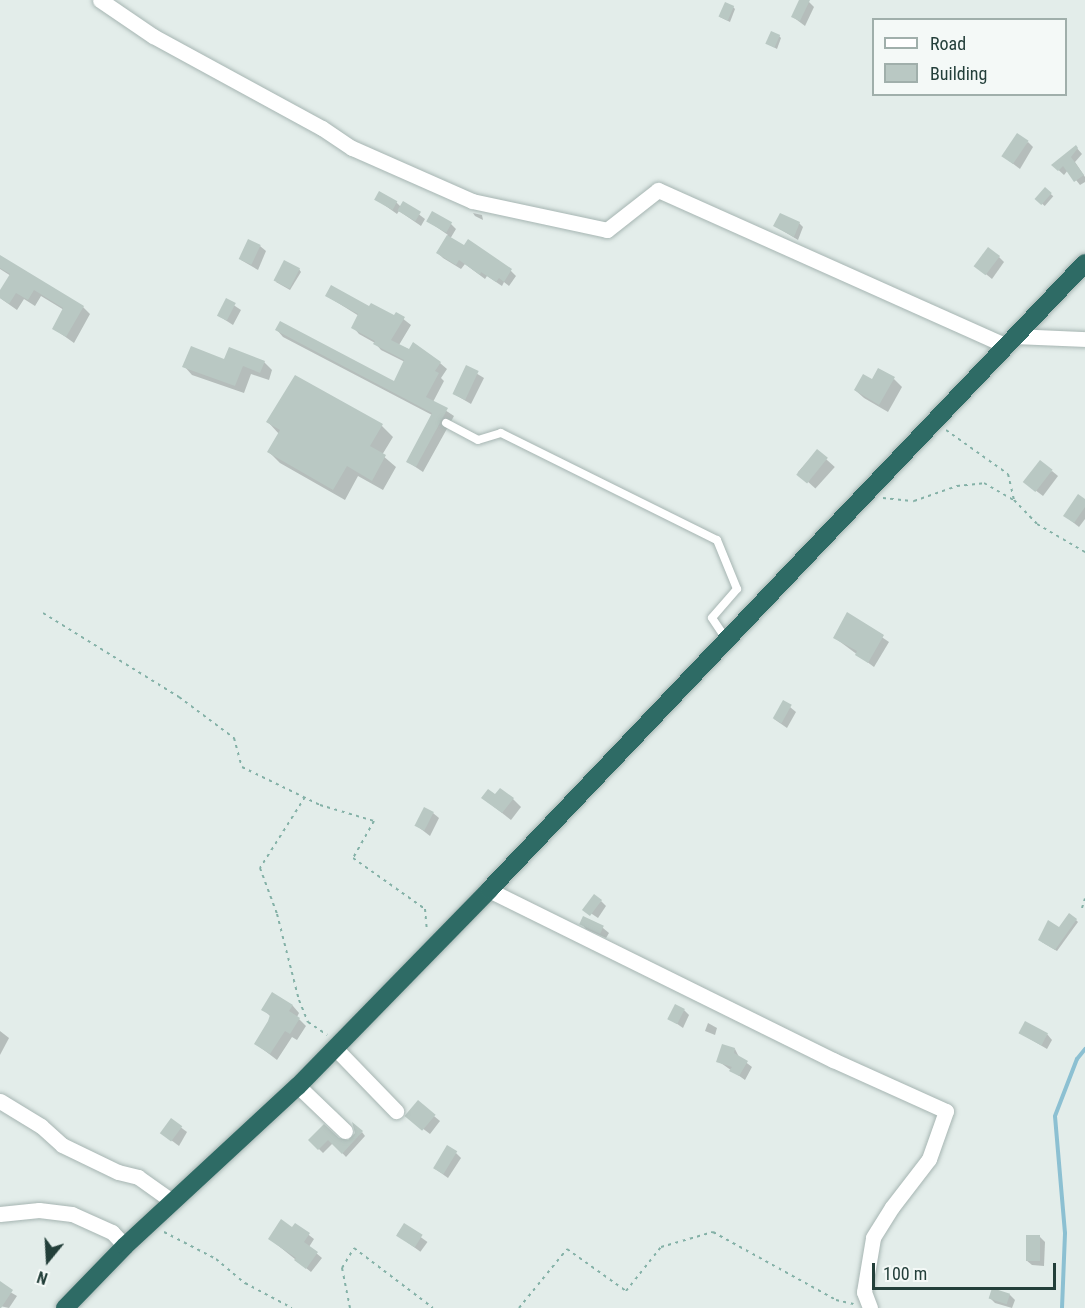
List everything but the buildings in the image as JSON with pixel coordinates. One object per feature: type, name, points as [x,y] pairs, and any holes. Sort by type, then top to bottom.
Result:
[{"type":"highway","points":[[65,1308],[125,1246],[298,1086],[429,952],[1085,263]]},
{"type":"street","points":[[100,0],[153,36],[322,128],[352,148],[472,201],[607,230],[658,190],[1010,341],[1085,339]]},
{"type":"street","points":[[489,890],[833,1060],[946,1111],[929,1159],[892,1207],[873,1238],[864,1292],[869,1307]]},
{"type":"street","points":[[337,1046],[396,1111]]},
{"type":"street","points":[[298,1086],[345,1131]]},
{"type":"street","points":[[0,1101],[41,1126],[62,1145],[118,1172],[138,1177],[173,1202]]},
{"type":"street","points":[[0,1214],[39,1210],[72,1214],[112,1232],[125,1246]]},
{"type":"lane","points":[[446,423],[478,440],[501,433],[717,540],[737,589],[712,618],[727,640]]},
{"type":"path","points":[[935,422],[1008,474],[1014,500]]},
{"type":"path","points":[[867,494],[894,501],[914,501],[957,486],[984,483],[1014,500],[1036,524],[1085,552]]},
{"type":"path","points":[[43,612],[178,697],[234,738],[242,767],[305,797],[374,821],[353,858],[425,909],[429,952]]},
{"type":"path","points":[[305,797],[260,868],[277,914],[294,982],[308,1022],[337,1046]]},
{"type":"path","points":[[1082,908],[1085,898]]},
{"type":"path","points":[[149,1224],[216,1259],[245,1283],[292,1308]]},
{"type":"path","points":[[519,1308],[567,1249],[626,1291],[662,1247],[713,1232],[836,1300],[869,1307]]},
{"type":"path","points":[[350,1308],[342,1268],[354,1248],[433,1308]]},
{"type":"waterway","points":[[1062,1308],[1065,1233],[1055,1116],[1077,1059],[1085,1049]]}]
